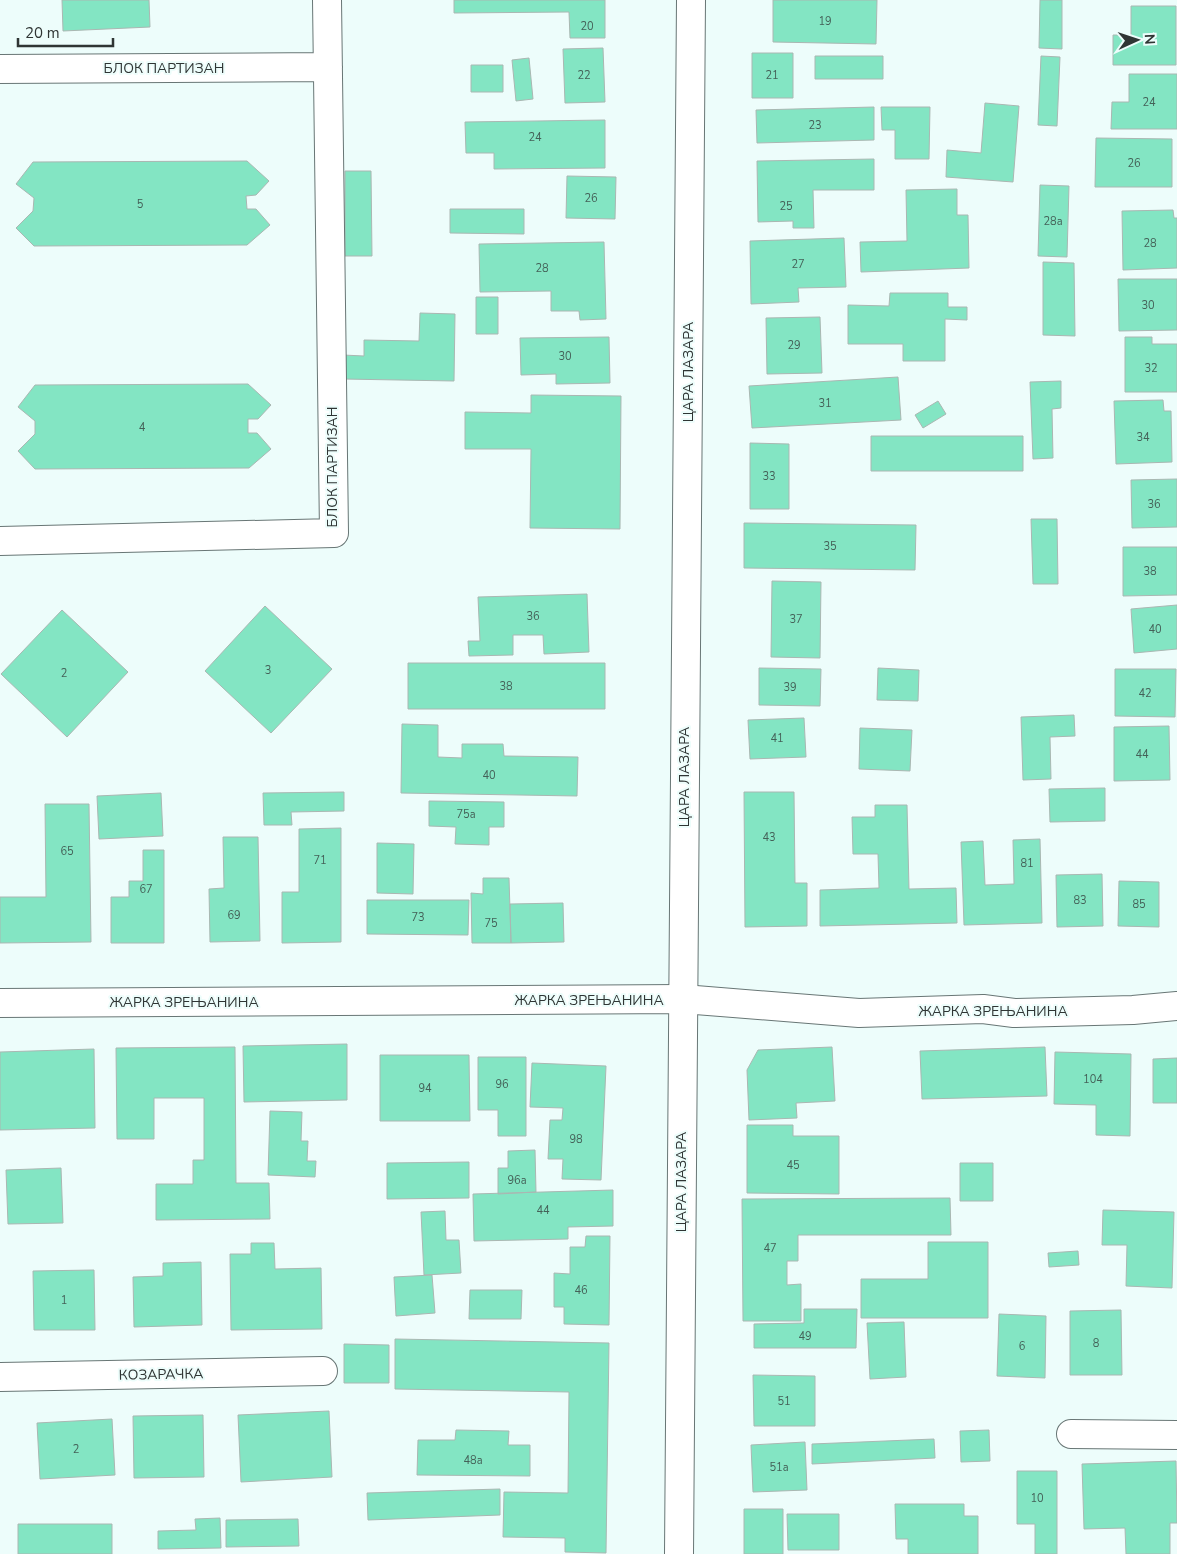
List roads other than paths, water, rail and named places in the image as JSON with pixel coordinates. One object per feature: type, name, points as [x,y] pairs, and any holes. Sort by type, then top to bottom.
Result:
[{"type":"main road","name":"БЛОК ПАРТИЗАН","points":[[0,541],[334,533],[327,0]]},
{"type":"main road","name":"ЦАРА ЛАЗАРА","points":[[679,1554],[691,0]]},
{"type":"main road","name":"БЛОК ПАРТИЗАН","points":[[0,69],[328,67]]},
{"type":"main road","name":"ЖАРКА ЗРЕЊАНИНА","points":[[0,1003],[682,999],[858,1013],[983,1010],[1014,1013],[1133,1010],[1177,1006]]},
{"type":"main road","name":"КОЗАРАЧКА","points":[[0,1377],[323,1371]]},
{"type":"main road","points":[[1071,1434],[1177,1435]]}]
